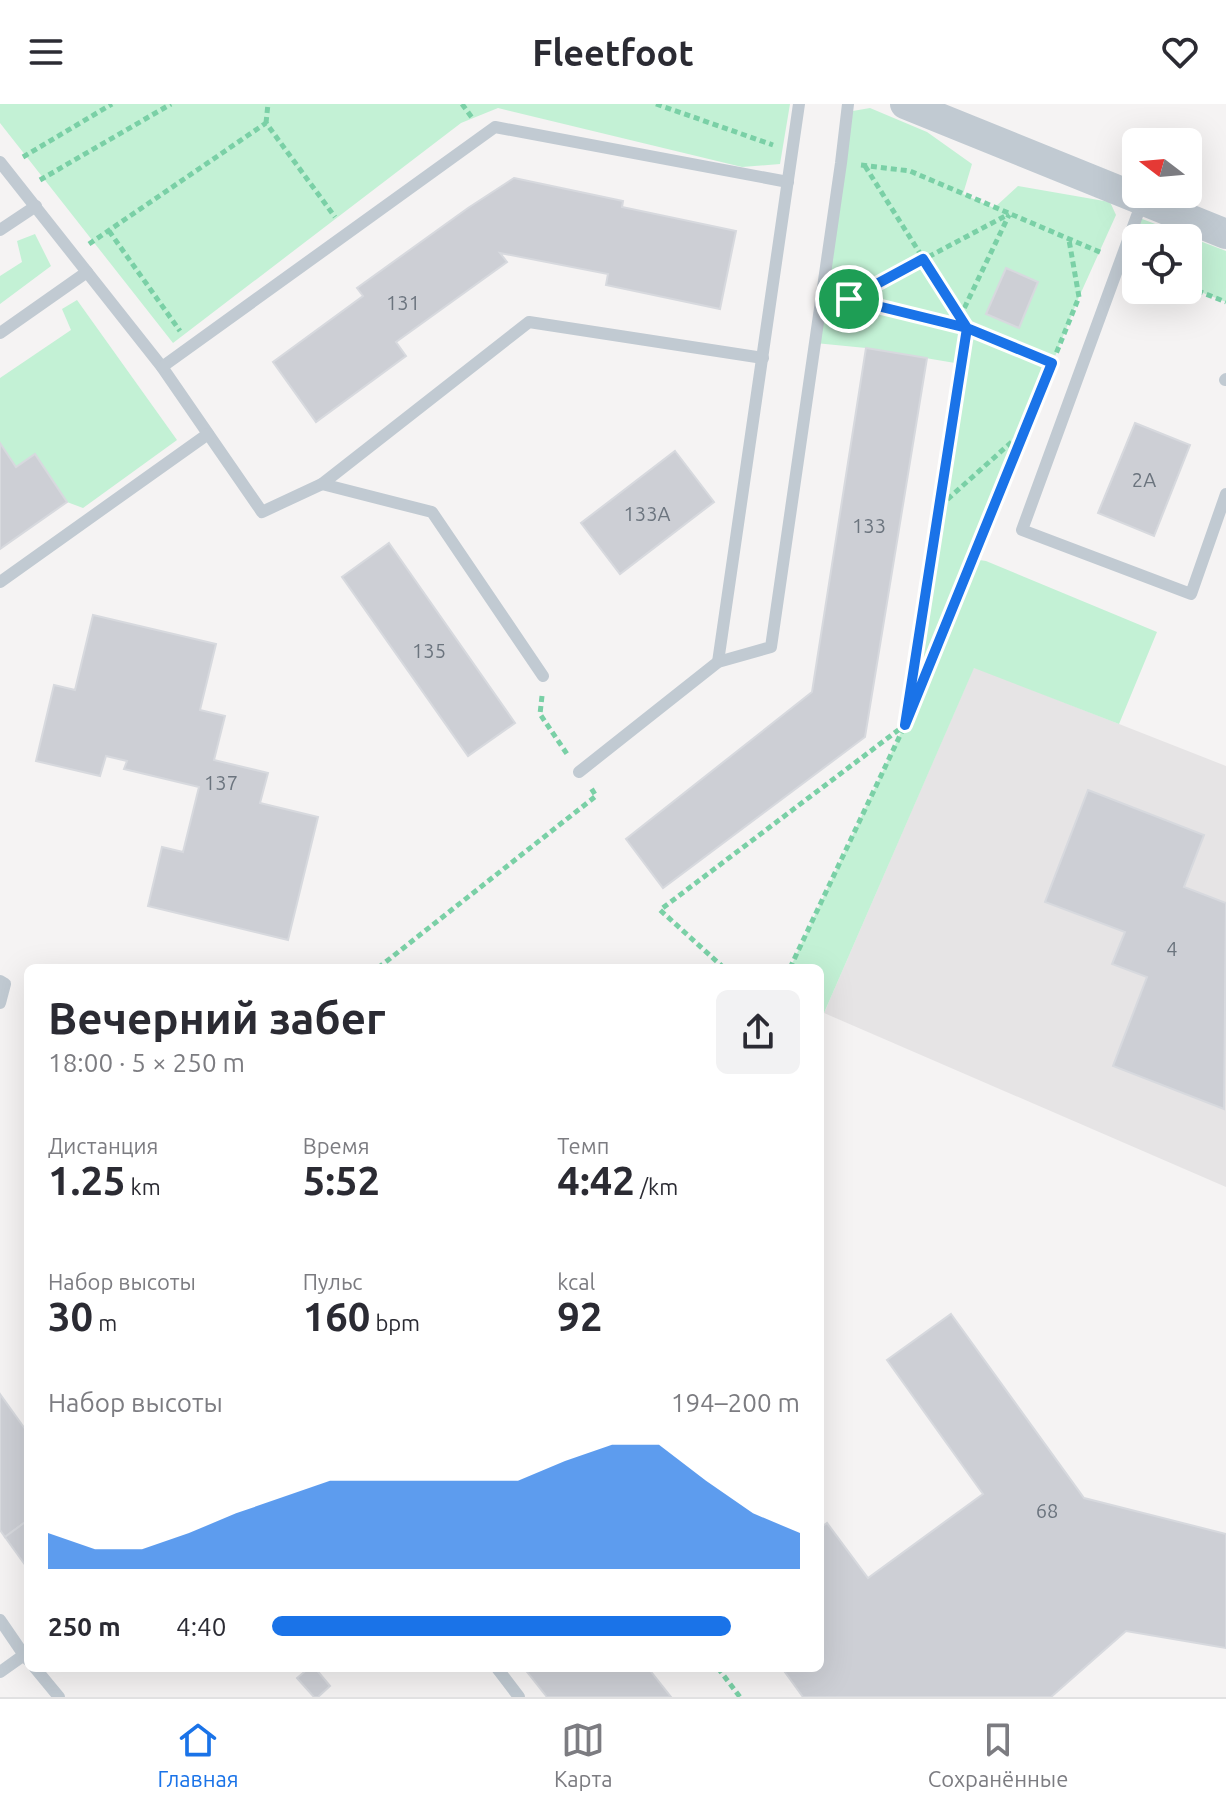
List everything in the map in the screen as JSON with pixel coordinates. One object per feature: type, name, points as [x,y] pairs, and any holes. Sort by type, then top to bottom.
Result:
[{"type":"street","points":[[905,104],[1122,194]]},
{"type":"street","points":[[1158,208],[1226,234]]},
{"type":"lane","points":[[718,662],[799,104]]},
{"type":"lane","points":[[579,772],[718,662],[771,647],[848,104]]},
{"type":"lane","points":[[162,367],[495,127],[788,182]]},
{"type":"lane","points":[[2,165],[162,367],[262,512],[322,484],[529,322],[763,358]]},
{"type":"lane","points":[[0,230],[36,206]]},
{"type":"lane","points":[[1140,208],[1022,530],[1191,594],[1226,494]]},
{"type":"lane","points":[[0,333],[87,272]]},
{"type":"lane","points":[[0,582],[208,434]]},
{"type":"lane","points":[[322,484],[432,512],[543,676]]},
{"type":"lane","points":[[0,981],[5,984],[0,1003]]},
{"type":"lane","points":[[0,1620],[24,1651]]},
{"type":"lane","points":[[0,1672],[24,1657]]},
{"type":"lane","points":[[38,1672],[59,1697]]},
{"type":"lane","points":[[500,1672],[519,1697]]},
{"type":"path","points":[[2,165],[112,104]]},
{"type":"path","points":[[23,190],[171,104]]},
{"type":"path","points":[[268,104],[266,123],[347,234]]},
{"type":"path","points":[[656,104],[793,151]]},
{"type":"path","points":[[74,255],[266,123]]},
{"type":"path","points":[[720,964],[660,910],[905,725],[967,328],[865,165]]},
{"type":"path","points":[[910,171],[1120,261]]},
{"type":"path","points":[[849,299],[1009,214]]},
{"type":"path","points":[[960,317],[1009,214]]},
{"type":"path","points":[[109,231],[191,347]]},
{"type":"path","points":[[792,964],[905,725],[1079,297],[1069,240]]},
{"type":"path","points":[[823,292],[967,328],[1052,363]]},
{"type":"path","points":[[1202,293],[1226,302]]},
{"type":"path","points":[[939,507],[1026,429]]},
{"type":"path","points":[[383,964],[596,796],[540,714],[543,676]]},
{"type":"path","points":[[721,1672],[740,1697]]},
{"type":"shaded area","points":[[974,667],[1226,766],[1226,1187],[824,1013]]},
{"type":"green space","points":[[0,104],[790,104],[780,164],[742,167],[498,108],[461,123],[173,343],[0,123]]},
{"type":"green space","points":[[870,108],[927,132],[972,164],[963,194],[994,208],[1018,186],[1110,202],[1116,215],[1079,297],[973,559],[986,561],[1157,632],[1119,724],[974,668],[824,1013],[824,964],[792,964],[905,724],[961,364],[815,343],[847,112]]},
{"type":"green space","points":[[1137,217],[1155,224],[1134,224]]},
{"type":"green space","points":[[35,234],[51,266],[0,304],[0,276],[22,262],[17,241]]},
{"type":"green space","points":[[1202,242],[1226,251],[1226,302],[1202,293]]},
{"type":"green space","points":[[77,300],[177,440],[83,508],[67,502],[35,455],[16,467],[0,443],[0,378],[71,330],[62,309]]},
{"type":"building","points":[[514,178],[623,201],[622,207],[736,231],[720,309],[606,285],[608,274],[500,253],[507,262],[396,342],[406,356],[316,422],[273,362],[363,296],[357,288]]},
{"type":"building","points":[[1006,268],[1038,282],[1019,328],[986,314]]},
{"type":"building","points":[[866,348],[927,358],[865,737],[663,888],[626,839],[812,692]]},
{"type":"building","points":[[1135,423],[1190,445],[1154,536],[1098,513]]},
{"type":"building","points":[[0,443],[16,467],[35,454],[67,502],[0,549]]},
{"type":"building","points":[[675,451],[714,502],[620,574],[581,523]]},
{"type":"building","points":[[389,543],[515,723],[468,756],[342,577]]},
{"type":"building","points":[[93,615],[216,644],[200,710],[225,716],[214,760],[268,773],[260,803],[318,817],[288,940],[148,906],[162,847],[183,852],[199,787],[124,769],[127,761],[106,756],[100,776],[36,761],[54,685],[75,690]]},
{"type":"building","points":[[1088,790],[1204,835],[1184,887],[1226,903],[1224,1109],[1113,1066],[1147,977],[1112,964],[1125,932],[1045,902]]},
{"type":"building","points":[[951,1314],[1084,1498],[1226,1534],[1226,1648],[1126,1631],[1051,1697],[803,1697],[785,1672],[824,1672],[824,1525],[827,1523],[868,1578],[983,1494],[887,1360]]},
{"type":"building","points":[[0,1394],[24,1427],[24,1523],[5,1537],[0,1530]]},
{"type":"building","points":[[24,1523],[24,1563],[5,1537]]},
{"type":"building","points":[[304,1672],[318,1672],[330,1686],[314,1697],[297,1678]]},
{"type":"building","points":[[527,1672],[651,1672],[671,1697],[547,1697]]},
{"type":"route","points":[[849,299],[923,259],[967,328],[905,725],[1052,363],[967,328],[849,299]]}]
